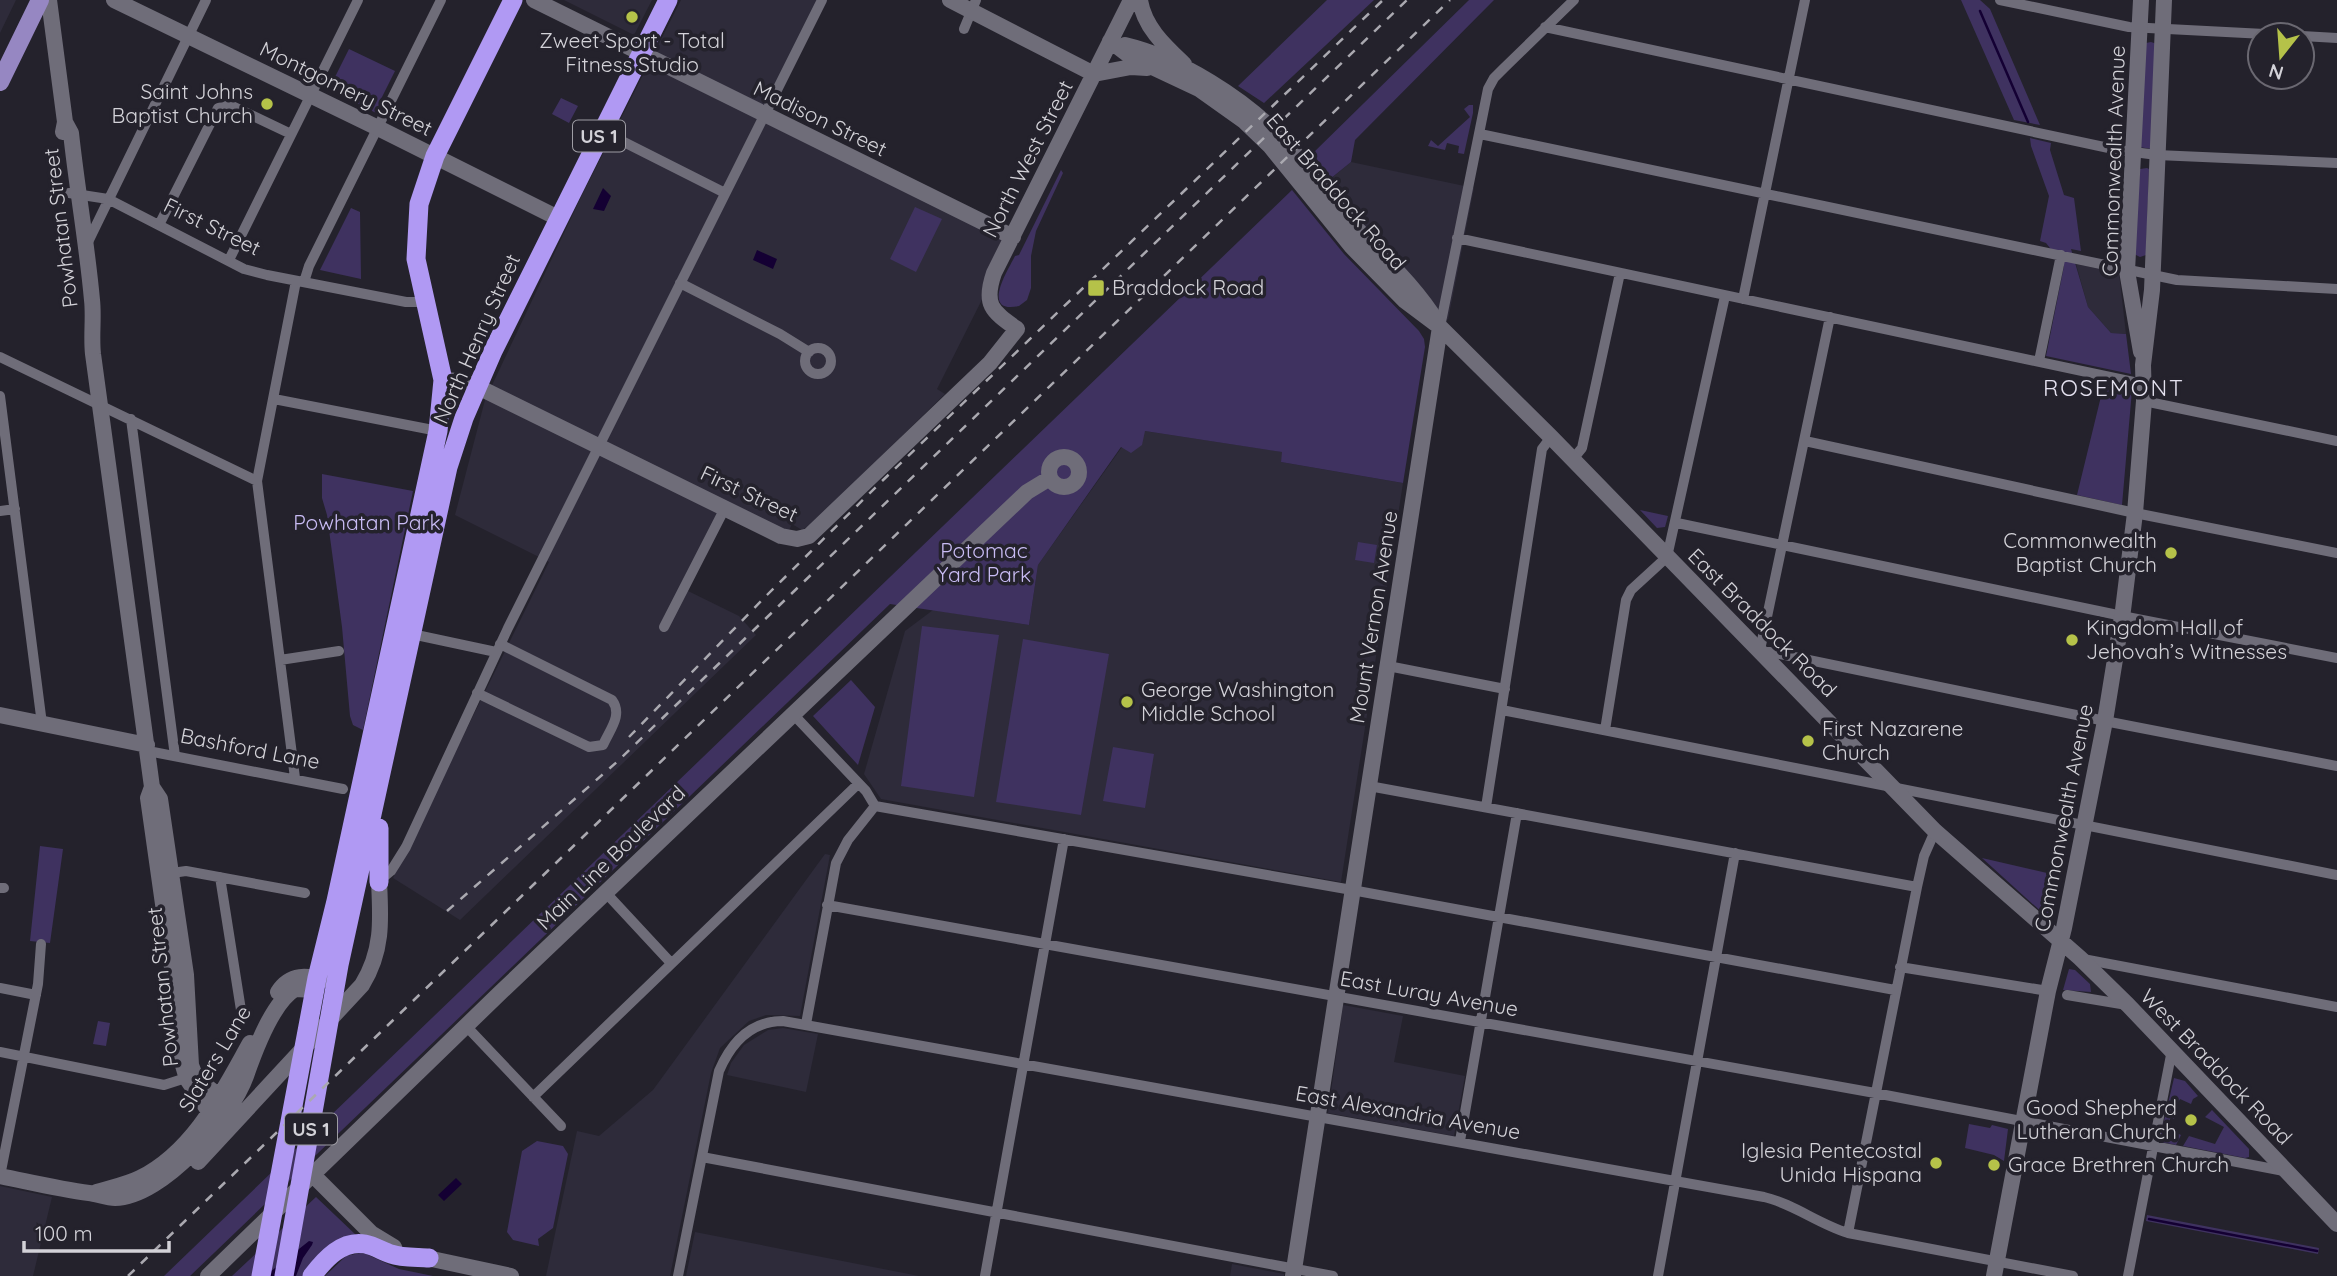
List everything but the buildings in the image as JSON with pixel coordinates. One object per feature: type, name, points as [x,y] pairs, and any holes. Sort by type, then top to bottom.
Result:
[{"type":"highway","name":"US 1","points":[[438,431],[443,380],[416,259],[419,204],[435,156],[513,0]]},
{"type":"highway","name":"North Henry Street","points":[[327,979],[337,901],[403,632],[448,467],[476,386],[668,0]]},
{"type":"highway","name":"North Henry Street","points":[[327,979],[384,764],[403,632],[438,431]]},
{"type":"highway","points":[[379,882],[377,850],[384,764]]},
{"type":"highway","name":"US 1","points":[[261,1276],[327,979]]},
{"type":"highway","name":"US 1","points":[[284,1276],[327,979]]},
{"type":"highway","points":[[312,1276],[337,1250],[354,1244],[375,1247],[392,1255],[429,1258]]},
{"type":"main road","points":[[0,82],[40,0]]},
{"type":"street","name":"Powhatan Street","points":[[49,0],[65,122],[71,134],[73,193],[83,305],[91,331],[152,787],[160,799],[165,874],[186,975],[190,1077],[218,1113]]},
{"type":"street","name":"Montgomery Street","points":[[114,0],[558,219]]},
{"type":"street","points":[[86,247],[206,0]]},
{"type":"street","points":[[229,260],[358,0]]},
{"type":"street","points":[[295,779],[257,481],[300,281],[441,0]]},
{"type":"street","name":"Madison Street","points":[[534,0],[1013,237]]},
{"type":"street","points":[[144,1191],[164,1183],[198,1162],[371,972],[379,944],[379,882],[391,871],[406,847],[498,648],[822,0]]},
{"type":"street","points":[[950,0],[974,5],[1094,74],[1131,67],[1159,69]]},
{"type":"street","name":"North West Street","points":[[1017,329],[994,311],[988,294],[994,273],[1131,0]]},
{"type":"street","points":[[1140,0],[1147,21],[1157,36],[1193,73]]},
{"type":"street","name":"Mount Vernon Avenue","points":[[1294,1272],[1440,327],[1488,89],[1494,78],[1574,0]]},
{"type":"street","points":[[1743,299],[1805,0]]},
{"type":"street","points":[[2000,0],[2141,28],[2246,33]]},
{"type":"street","name":"Commonwealth Avenue","points":[[2141,0],[2127,271],[2143,365]]},
{"type":"street","name":"Commonwealth Avenue","points":[[1996,1269],[2048,991],[2061,943],[2105,722],[2122,616],[2135,513],[2143,365],[2152,276],[2164,0]]},
{"type":"street","points":[[964,29],[974,5]]},
{"type":"street","points":[[1545,27],[2134,152],[2337,163]]},
{"type":"street","points":[[2316,37],[2337,38]]},
{"type":"street","name":"East Braddock Road","points":[[1110,41],[1131,57],[1199,89],[1244,121],[1270,146],[1352,247],[1404,300],[1440,327],[1551,437],[1935,831],[2061,943]]},
{"type":"street","name":"East Braddock Road","points":[[1110,41],[1135,47],[1193,73],[1248,107],[1284,141],[1348,219],[1424,301],[1440,327]]},
{"type":"street","points":[[159,225],[218,108],[230,105],[291,134]]},
{"type":"street","points":[[602,131],[725,193]]},
{"type":"street","points":[[1480,134],[2152,276],[2187,281],[2337,289]]},
{"type":"street","name":"Powhatan Street","points":[[73,193],[86,247],[93,304],[91,331]]},
{"type":"street","name":"First Street","points":[[73,193],[108,199],[244,269],[406,302],[424,302]]},
{"type":"street","points":[[1457,239],[2039,361],[2143,393],[2337,441]]},
{"type":"street","points":[[2039,361],[2061,255]]},
{"type":"street","points":[[1573,459],[1583,449],[1620,273]]},
{"type":"street","points":[[680,284],[799,344],[809,352]]},
{"type":"street","points":[[1605,730],[1626,600],[1631,590],[1667,557],[1677,523],[1725,296]]},
{"type":"street","points":[[1830,317],[1760,650],[2105,722],[2337,766]]},
{"type":"street","name":"First Street","points":[[443,380],[476,386],[724,508],[785,537],[797,539],[809,536],[990,363],[1017,329]]},
{"type":"street","points":[[0,357],[257,481]]},
{"type":"street","points":[[0,396],[42,724]]},
{"type":"street","points":[[274,399],[438,431]]},
{"type":"street","points":[[131,419],[175,756]]},
{"type":"street","points":[[1486,807],[1542,449],[1551,437]]},
{"type":"street","points":[[1805,441],[2135,513],[2337,552]]},
{"type":"street","name":"Main Line Boulevard","points":[[208,1276],[792,713],[1027,492],[1050,478]]},
{"type":"street","points":[[664,627],[724,508]]},
{"type":"street","points":[[0,511],[15,509]]},
{"type":"street","points":[[1677,523],[2337,658]]},
{"type":"street","points":[[403,632],[498,648],[612,700],[618,715],[603,744],[589,747],[477,693]]},
{"type":"street","points":[[280,660],[339,651]]},
{"type":"street","points":[[1388,667],[1505,690]]},
{"type":"street","points":[[1502,710],[2337,875]]},
{"type":"street","points":[[792,713],[858,784],[872,809]]},
{"type":"street","name":"Bashford Lane","points":[[0,715],[175,756],[343,789]]},
{"type":"street","points":[[533,1097],[858,784]]},
{"type":"street","points":[[1368,786],[1916,887]]},
{"type":"street","points":[[872,809],[1064,839],[1895,990]]},
{"type":"street","points":[[806,1024],[838,856],[872,809]]},
{"type":"street","points":[[1460,1141],[1517,813]]},
{"type":"street","points":[[1848,1233],[1916,887],[1924,856],[1935,831]]},
{"type":"street","points":[[985,1276],[1064,839]]},
{"type":"street","points":[[1658,1276],[1735,853]]},
{"type":"street","points":[[165,874],[186,871],[304,893]]},
{"type":"street","points":[[220,877],[241,1010]]},
{"type":"street","points":[[606,893],[671,963]]},
{"type":"street","name":"East Luray Avenue","points":[[827,905],[1875,1093],[2286,1171]]},
{"type":"street","name":"West Braddock Road","points":[[2061,943],[2128,1005],[2337,1224]]},
{"type":"street","points":[[0,1176],[36,995],[41,944]]},
{"type":"street","points":[[2080,958],[2337,1007]]},
{"type":"street","points":[[1900,967],[2048,991]]},
{"type":"street","name":"Slaters Lane","points":[[219,1096],[282,986],[294,977],[327,979]]},
{"type":"street","name":"Slaters Lane","points":[[91,1193],[139,1179],[188,1141],[242,1088],[257,1047],[282,999],[295,989],[327,979]]},
{"type":"street","points":[[0,988],[36,995]]},
{"type":"street","points":[[2067,995],[2128,1005]]},
{"type":"street","name":"East Alexandria Avenue","points":[[678,1276],[719,1071],[732,1045],[750,1029],[762,1023],[783,1021],[1676,1180],[1777,1200],[1828,1227],[1996,1269],[2073,1276]]},
{"type":"street","points":[[467,1027],[561,1126]]},
{"type":"street","points":[[2128,1276],[2172,1050]]},
{"type":"street","points":[[0,1052],[163,1085],[190,1077]]},
{"type":"street","name":"Powhatan Street","points":[[190,1077],[219,1096],[218,1113]]},
{"type":"street","name":"Slaters Lane","points":[[0,1176],[115,1198],[144,1191],[195,1152],[218,1113]]},
{"type":"street","points":[[702,1157],[1294,1272],[1333,1276]]},
{"type":"street","points":[[313,1175],[377,1238],[409,1253],[511,1276]]},
{"type":"shaded area","points":[[0,0],[16,0],[0,33]]},
{"type":"shaded area","points":[[564,0],[652,0],[634,35]]},
{"type":"shaded area","points":[[681,0],[822,0],[764,116],[1013,238],[937,389],[945,394],[812,524],[802,530],[792,524],[786,537],[725,509],[684,589],[739,616],[756,635],[460,920],[393,878],[549,562],[455,515],[485,400],[581,197]]},
{"type":"shaded area","points":[[1351,162],[1474,188],[1448,320],[1322,186]]},
{"type":"shaded area","points":[[603,188],[611,196],[604,211],[593,209]]},
{"type":"shaded area","points":[[757,250],[777,259],[773,269],[753,260]]},
{"type":"shaded area","points":[[2076,264],[2119,273],[2126,334],[2111,333],[2088,307]]},
{"type":"shaded area","name":"George Washington Middle School","points":[[1145,431],[1283,452],[1281,462],[1403,483],[1341,882],[881,799],[864,774],[905,631],[933,610],[1029,625],[1038,565],[1122,447]]},
{"type":"shaded area","points":[[825,854],[830,855],[800,1016],[766,1015],[749,1021],[720,1048],[711,1073],[670,1276],[546,1276],[577,1131],[599,1136],[653,1090]]},
{"type":"shaded area","points":[[1343,1005],[1403,1016],[1394,1062],[1465,1076],[1454,1136],[1328,1113]]},
{"type":"shaded area","points":[[783,1028],[818,1034],[806,1092],[727,1075],[731,1063],[744,1045],[768,1030]]},
{"type":"shaded area","points":[[456,1178],[462,1184],[444,1201],[438,1195]]},
{"type":"shaded area","points":[[0,1186],[52,1197],[33,1276],[0,1276]]},
{"type":"shaded area","points":[[695,1232],[919,1276],[686,1276]]},
{"type":"shaded area","points":[[309,1241],[313,1242],[312,1245],[296,1276],[265,1276]]},
{"type":"shaded area","points":[[1232,1264],[1284,1274],[1284,1276],[1230,1276]]},
{"type":"green space","points":[[1327,0],[1374,0],[1264,103],[1238,86]]},
{"type":"green space","points":[[1469,0],[1494,0],[1355,140],[1351,162],[1330,179],[1311,155]]},
{"type":"green space","points":[[1961,0],[1980,0],[1990,9],[2040,125],[2014,120]]},
{"type":"green space","points":[[2146,43],[2157,44],[2152,149],[2139,147]]},
{"type":"green space","points":[[349,49],[395,71],[381,99],[383,105],[378,114],[329,89]]},
{"type":"green space","points":[[561,98],[578,106],[569,123],[552,114]]},
{"type":"green space","points":[[1473,105],[1473,113],[1464,154],[1458,153],[1459,146],[1447,143],[1445,150],[1428,146],[1431,140],[1438,146],[1470,117],[1464,109]]},
{"type":"green space","points":[[2030,138],[2051,143],[2050,150],[2064,195],[2074,198],[2081,251],[2071,249],[2088,307],[2111,333],[2126,334],[2131,374],[2046,356],[2064,266],[2046,243],[2040,241],[2049,196]]},
{"type":"green space","points":[[2147,168],[2146,255],[2140,257],[2134,254],[2140,169]]},
{"type":"green space","points":[[1061,170],[1063,173],[1036,231],[1031,256],[1031,288],[1027,300],[1019,306],[1007,307],[1001,304],[999,297],[1003,280],[1015,256],[1019,255]]},
{"type":"green space","name":"Potomac Yard Park","points":[[1292,190],[1344,254],[1424,339],[1425,347],[1403,483],[1281,462],[1282,452],[1145,431],[1142,445],[1131,453],[1121,447],[1038,565],[1029,625],[890,604],[190,1276],[164,1276]]},
{"type":"green space","points":[[915,207],[942,219],[916,272],[890,259]]},
{"type":"green space","points":[[351,208],[360,212],[361,279],[320,270]]},
{"type":"green space","points":[[2104,384],[2132,390],[2122,505],[2077,495]]},
{"type":"green space","name":"Powhatan Park","points":[[322,474],[413,491],[363,730],[353,725],[350,716],[342,627],[327,515],[322,498]]},
{"type":"green space","points":[[1640,510],[1668,516],[1665,527],[1657,528]]},
{"type":"green space","points":[[1358,542],[1377,545],[1374,563],[1355,560]]},
{"type":"green space","points":[[922,626],[999,635],[974,797],[901,786]]},
{"type":"green space","points":[[1023,639],[1109,654],[1081,815],[996,802]]},
{"type":"green space","points":[[851,680],[875,707],[858,765],[813,716]]},
{"type":"green space","points":[[1113,747],[1154,754],[1145,808],[1103,801]]},
{"type":"green space","points":[[40,846],[63,849],[50,943],[30,941]]},
{"type":"green space","points":[[1982,858],[2060,876],[2052,913],[2046,916]]},
{"type":"green space","points":[[2069,969],[2075,970],[2090,984],[2091,992],[2063,990]]},
{"type":"green space","points":[[98,1021],[110,1023],[106,1046],[93,1044]]},
{"type":"green space","points":[[2174,1078],[2185,1081],[2198,1096],[2191,1104],[2180,1099],[2175,1108],[2178,1111],[2168,1124],[2174,1128],[2172,1131],[2181,1135],[2176,1145],[2162,1142],[2160,1138]]},
{"type":"green space","points":[[2212,1110],[2249,1149],[2249,1157],[2183,1146],[2189,1136],[2215,1144],[2224,1127],[2205,1117]]},
{"type":"green space","points":[[1969,1124],[2008,1129],[2004,1161],[1994,1155],[1965,1148]]},
{"type":"green space","points":[[537,1141],[563,1146],[568,1154],[553,1228],[538,1239],[539,1246],[513,1240],[507,1232],[522,1151]]},
{"type":"green space","points":[[316,1197],[356,1235],[309,1276],[232,1276]]},
{"type":"green space","points":[[2147,1215],[2319,1248],[2318,1254],[2146,1221]]},
{"type":"green space","points":[[360,1253],[399,1269],[433,1276],[325,1276],[346,1256]]},
{"type":"waterway","points":[[1980,11],[2028,122]]},
{"type":"waterway","points":[[2149,1219],[2317,1251]]},
{"type":"railway","points":[[629,737],[880,483],[1383,0]]},
{"type":"railway","points":[[447,911],[618,761],[1407,0]]},
{"type":"railway","points":[[128,1276],[1450,0]]},
{"type":"place","name":"Zweet Sport - Total Fitness Studio","points":[[632,17]]},
{"type":"place","name":"Saint Johns Baptist Church","points":[[267,104]]},
{"type":"place","name":"Braddock Road","points":[[1096,288]]},
{"type":"place","name":"Commonwealth Baptist Church","points":[[2171,553]]},
{"type":"place","name":"Kingdom Hall of Jehovah’s Witnesses","points":[[2072,640]]},
{"type":"place","name":"George Washington Middle School","points":[[1127,702]]},
{"type":"place","name":"First Nazarene Church","points":[[1808,741]]},
{"type":"place","name":"Good Shepherd Lutheran Church","points":[[2191,1120]]},
{"type":"place","name":"Iglesia Pentecostal Unida Hispana","points":[[1936,1163]]},
{"type":"place","name":"Grace Brethren Church","points":[[1994,1165]]},
{"type":"district","name":"ROSEMONT","points":[[2114,388]]}]
